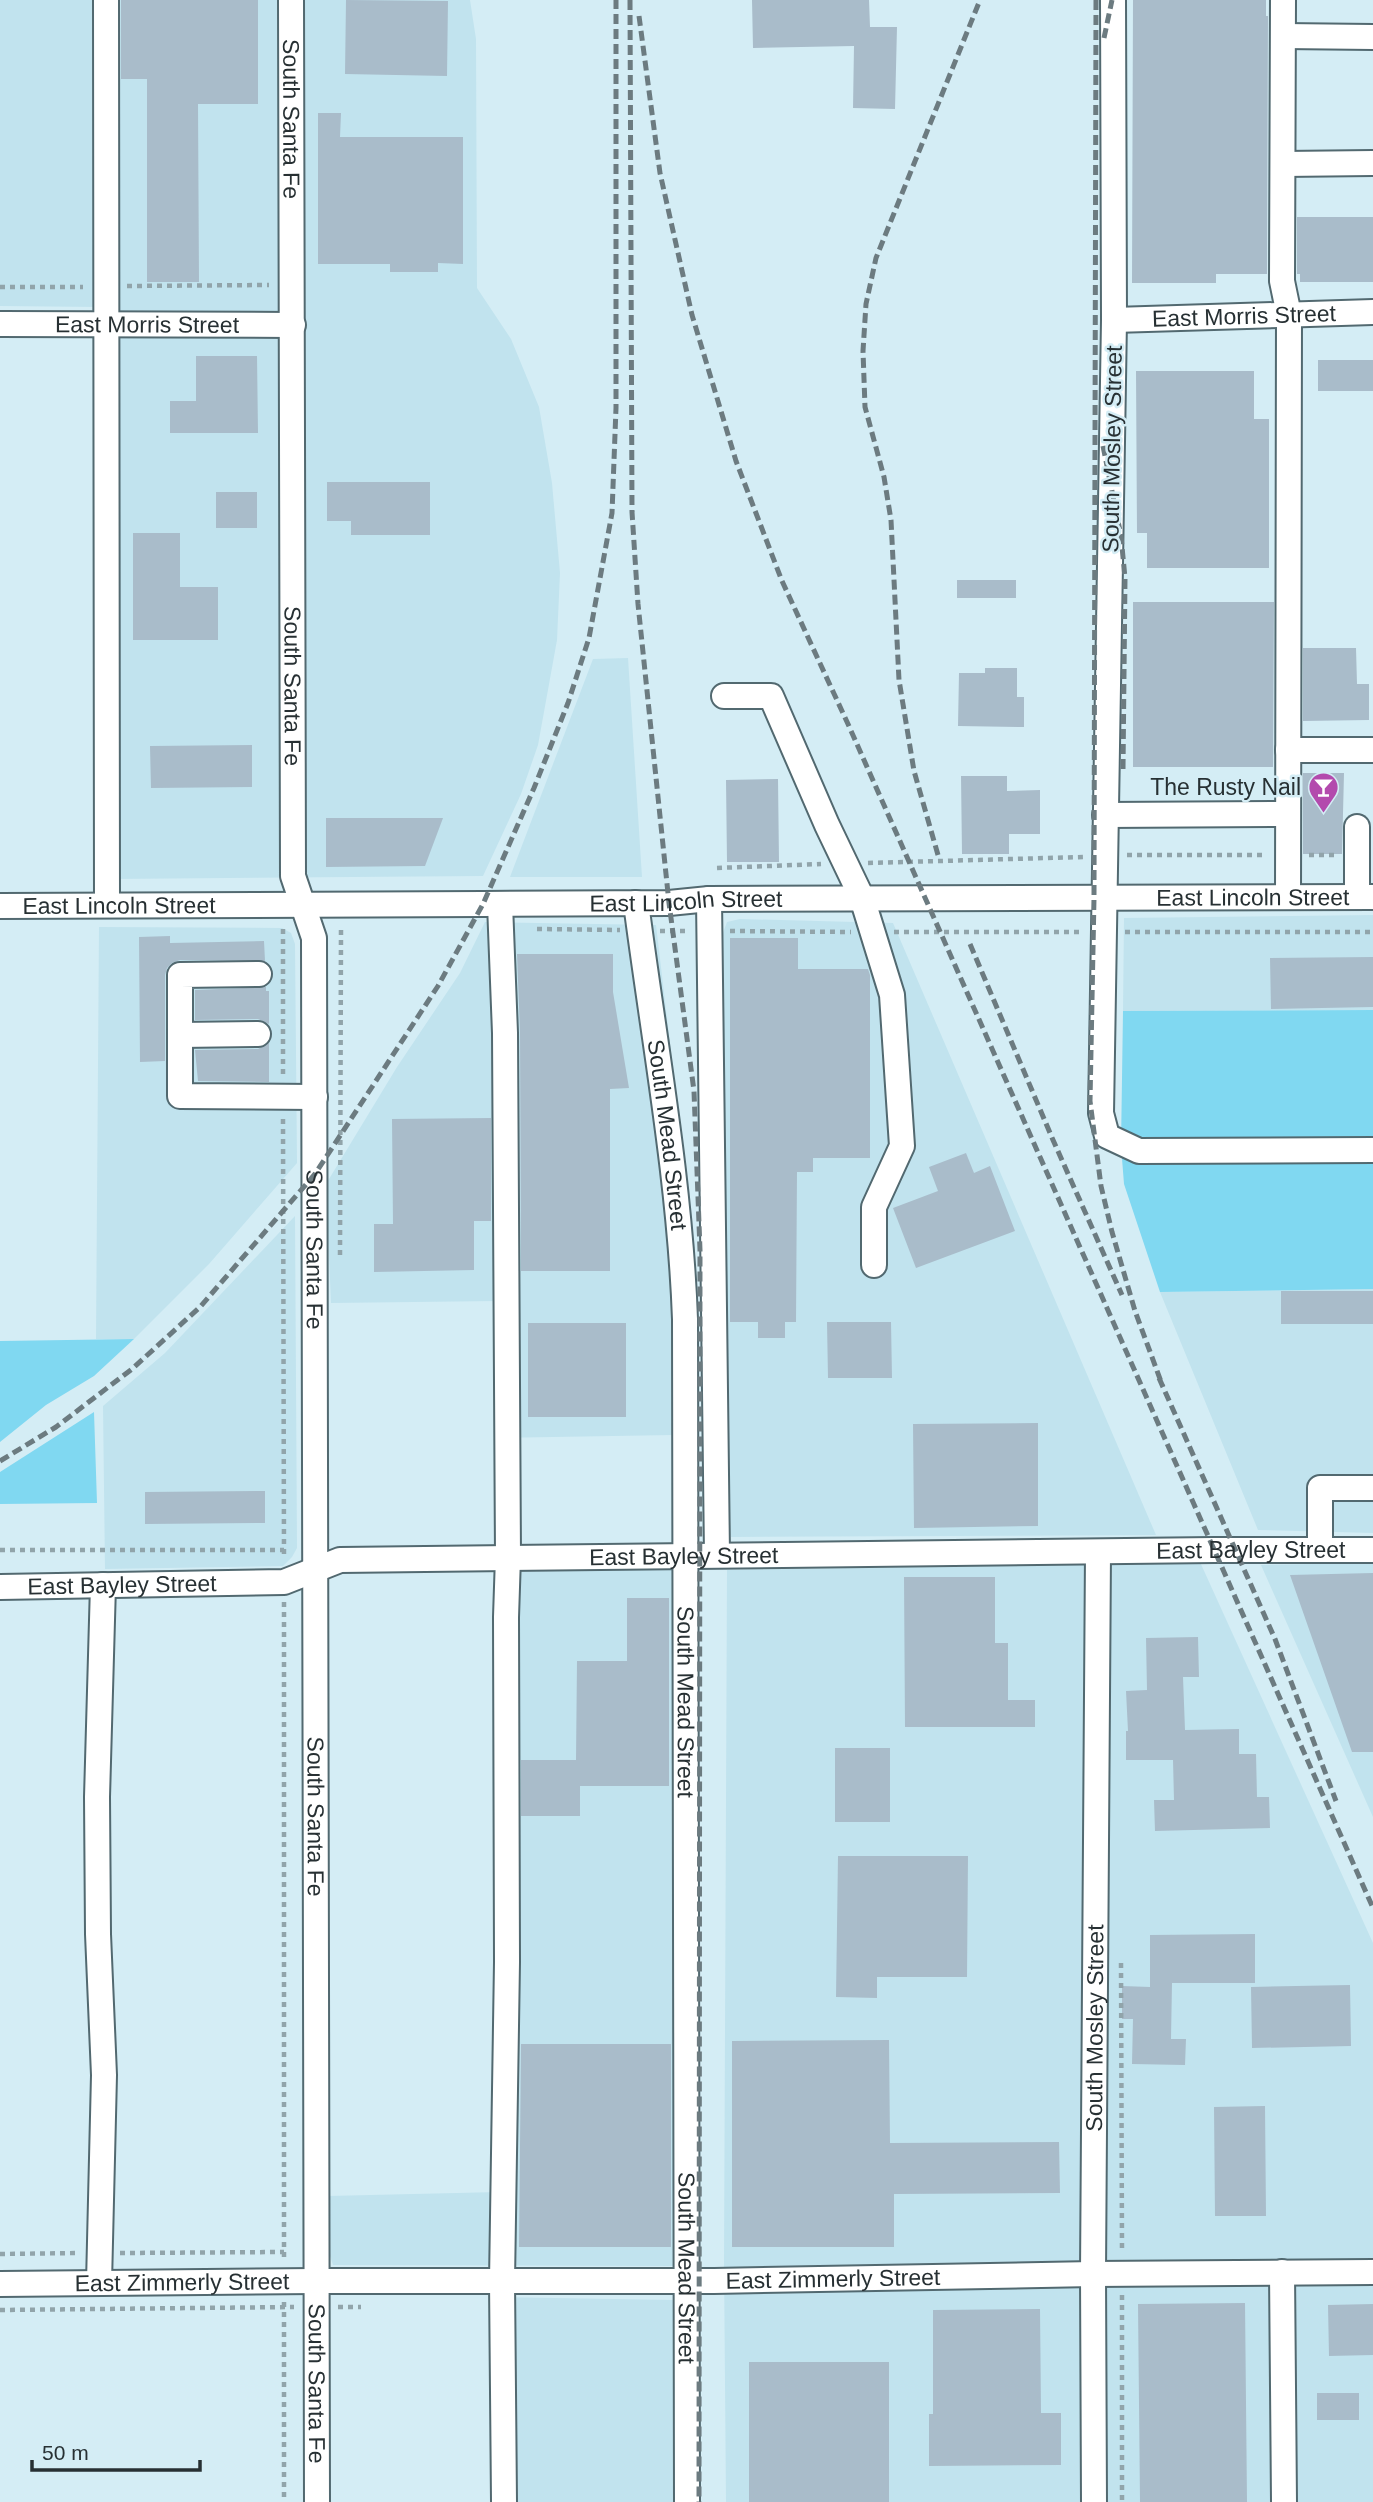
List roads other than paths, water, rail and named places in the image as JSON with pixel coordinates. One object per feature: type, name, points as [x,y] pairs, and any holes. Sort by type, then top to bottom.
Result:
[{"type":"street","points":[[106,0],[107,905]]},
{"type":"street","name":"South Santa Fe","points":[[291,0],[293,876],[314,938],[317,2502]]},
{"type":"street","name":"South Mosley Street","points":[[1112,0],[1114,320],[1101,1113],[1107,1136],[1139,1151],[1373,1150]]},
{"type":"street","points":[[1283,0],[1282,281],[1289,315],[1288,897]]},
{"type":"street","points":[[1283,36],[1373,37]]},
{"type":"street","points":[[1283,164],[1373,163]]},
{"type":"street","name":"East Morris Street","points":[[1114,320],[1373,312]]},
{"type":"street","name":"East Morris Street","points":[[0,324],[293,325]]},
{"type":"street","points":[[724,696],[771,696],[862,898],[892,995],[902,1146],[874,1207],[874,1265]]},
{"type":"street","points":[[1288,750],[1373,750]]},
{"type":"street","points":[[1105,815],[1288,814]]},
{"type":"street","points":[[1357,827],[1357,855],[1365,897]]},
{"type":"street","name":"East Lincoln Street","points":[[0,906],[636,903],[709,899],[1365,897]]},
{"type":"street","name":"South Mead Street","points":[[709,899],[717,1555]]},
{"type":"street","name":"South Mead Street","points":[[636,903],[677,1202],[683,1266],[687,2502]]},
{"type":"street","points":[[500,904],[505,1033],[508,1557],[507,1962],[502,2281],[504,2502]]},
{"type":"street","points":[[259,974],[180,975],[180,1096],[315,1097]]},
{"type":"street","points":[[180,1035],[258,1034]]},
{"type":"street","points":[[1320,1550],[1320,1488],[1373,1488]]},
{"type":"street","name":"East Bayley Street","points":[[0,1587],[103,1585],[284,1594],[315,1581],[340,1560],[1373,1550]]},
{"type":"street","name":"South Mosley Street","points":[[1094,2502],[1098,1552]]},
{"type":"street","points":[[99,2283],[104,2075],[98,1934],[97,1797],[103,1585]]},
{"type":"street","name":"East Zimmerly Street","points":[[0,2284],[688,2281],[1373,2272]]},
{"type":"street","points":[[1282,2273],[1284,2502]]},
{"type":"railway","points":[[0,1461],[56,1427],[132,1369],[200,1307],[315,1174],[438,986],[483,904],[534,788],[568,703],[589,638],[612,513],[616,408],[616,0]]},
{"type":"railway","points":[[630,0],[632,512],[638,604],[669,903],[694,1091],[700,1250],[699,2502]]},
{"type":"railway","points":[[938,855],[914,771],[899,680],[891,520],[884,477],[865,407],[863,351],[866,304],[876,258],[980,0]]},
{"type":"railway","points":[[1096,0],[1094,898],[1090,1101],[1101,1186],[1112,1232],[1135,1311],[1163,1387]]},
{"type":"railway","points":[[1104,38],[1112,0]]},
{"type":"railway","points":[[639,16],[660,173],[692,315],[736,461],[782,581],[848,724],[1373,1908]]},
{"type":"railway","points":[[1103,446],[1121,536],[1125,578],[1123,769]]},
{"type":"railway","points":[[970,944],[1122,1295]]},
{"type":"railway","points":[[1159,1378],[1275,1639],[1336,1801]]},
{"type":"place","name":"The Rusty Nail","points":[[1324,814]]}]
